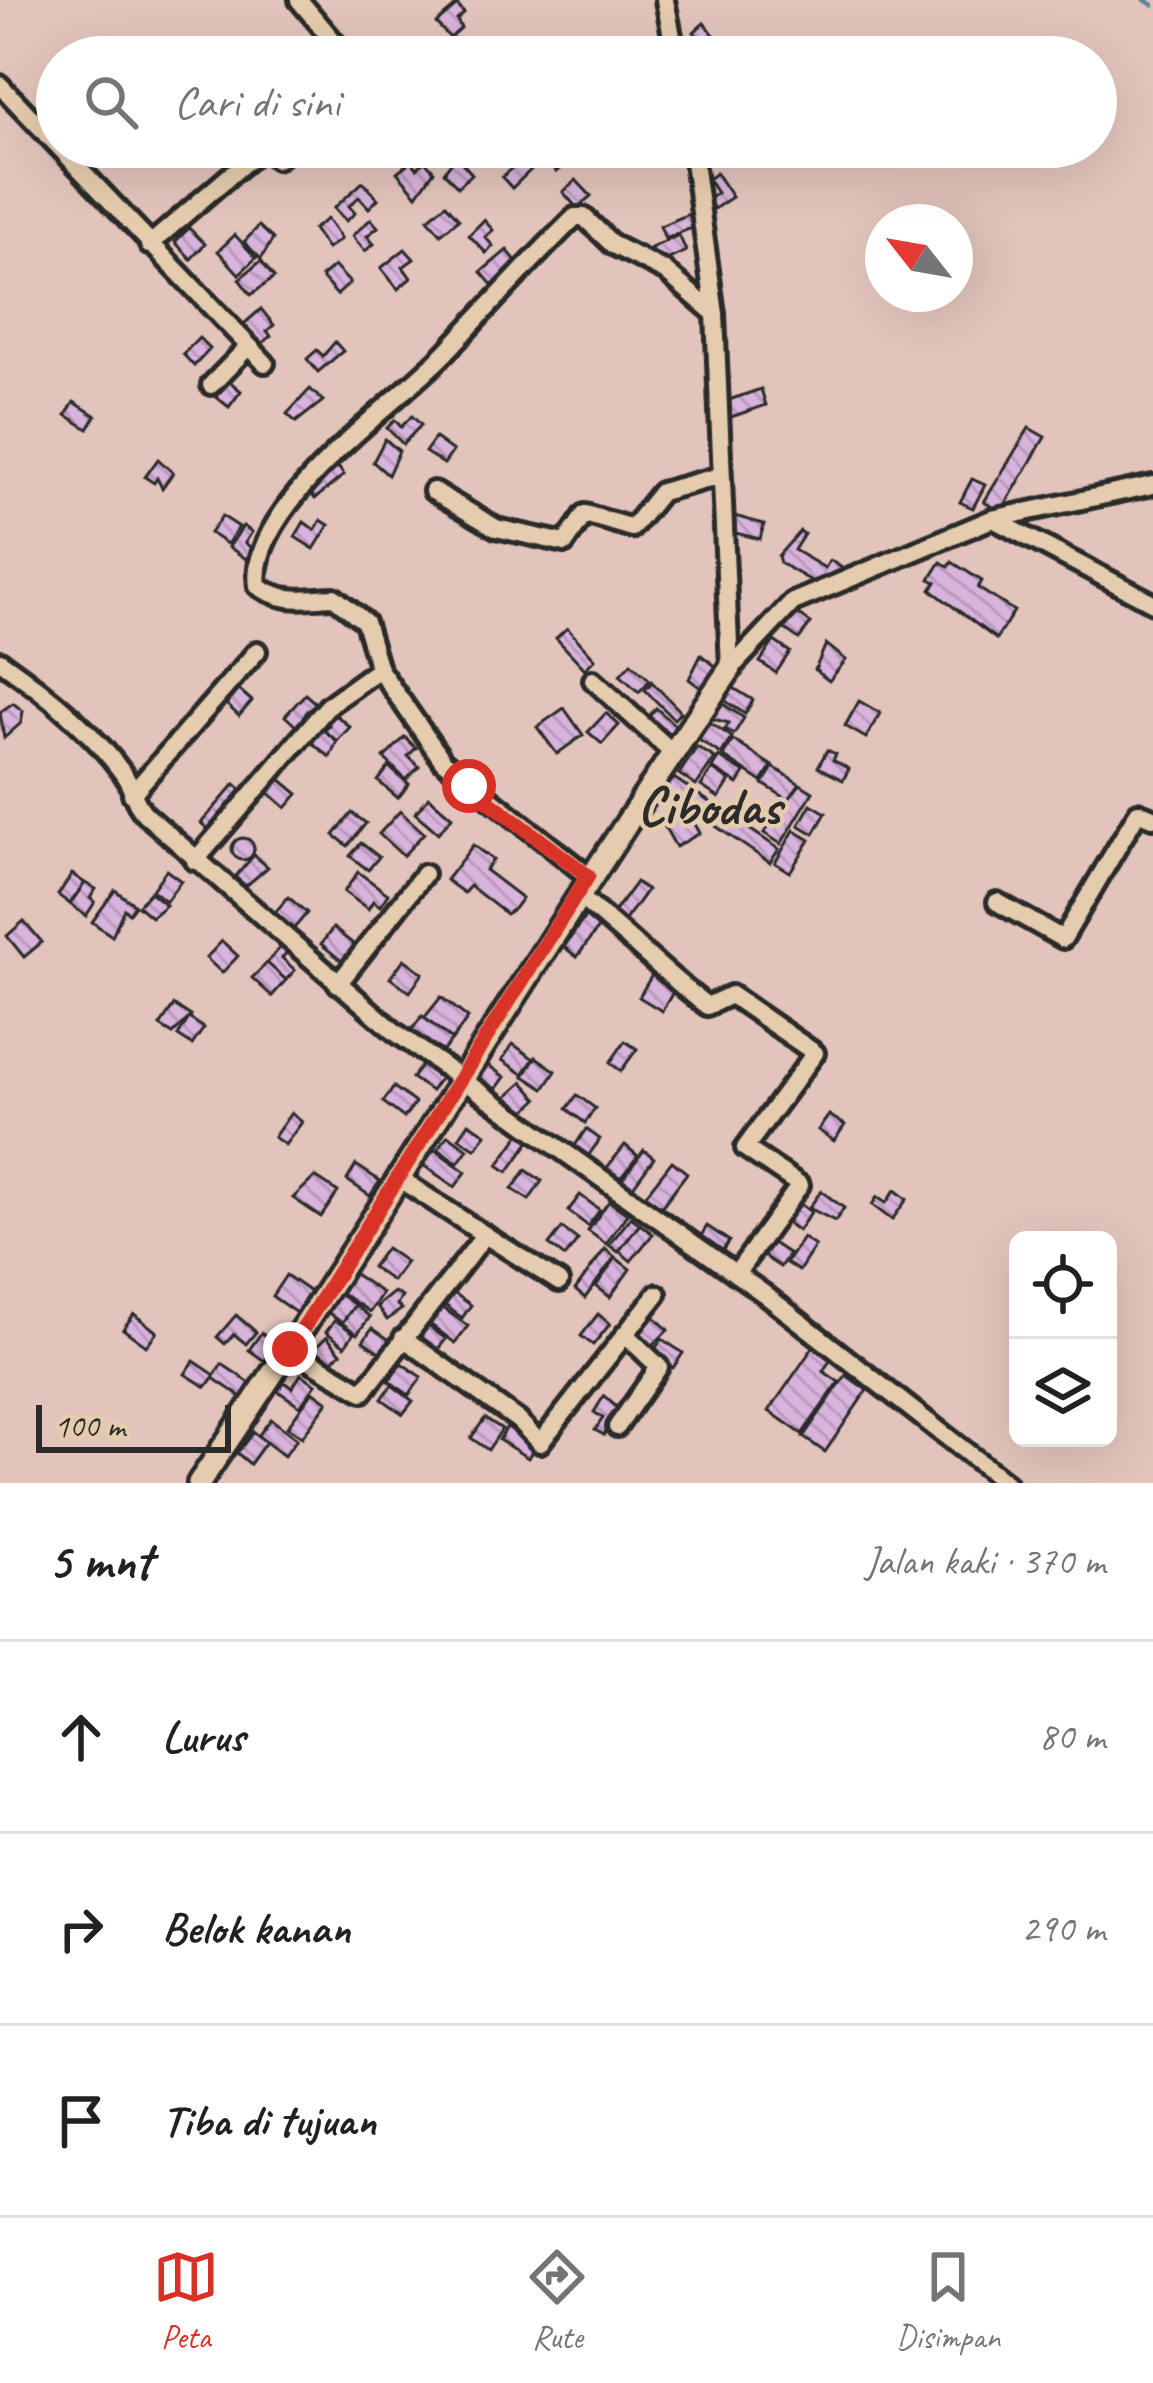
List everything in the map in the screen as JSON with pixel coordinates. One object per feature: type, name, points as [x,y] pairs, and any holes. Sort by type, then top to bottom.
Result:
[{"type":"main road","points":[[199,1483],[400,1179],[582,885],[730,669]]},
{"type":"street","points":[[299,0],[329,36]]},
{"type":"street","points":[[665,0],[672,36]]},
{"type":"street","points":[[0,85],[36,123]]},
{"type":"street","points":[[78,168],[265,362]]},
{"type":"street","points":[[149,245],[239,168]]},
{"type":"street","points":[[695,168],[716,314],[730,669]]},
{"type":"street","points":[[716,314],[665,271],[613,245],[578,216],[483,307],[449,349],[320,468],[267,542],[258,586],[290,600],[325,597],[341,602],[365,622],[379,669],[443,761],[582,885],[635,940],[650,963],[707,1006],[731,995],[814,1053],[746,1148],[800,1185],[736,1274]]},
{"type":"street","points":[[211,385],[247,348]]},
{"type":"street","points":[[433,491],[496,528],[565,543],[585,514],[632,528],[661,492],[720,476]]},
{"type":"street","points":[[730,669],[769,622],[794,602],[992,519],[1151,483]]},
{"type":"street","points":[[992,519],[1153,603]]},
{"type":"street","points":[[132,794],[257,651]]},
{"type":"street","points":[[0,661],[39,689],[124,776],[135,805],[338,984],[461,1082],[736,1274],[896,1393],[1006,1483]]},
{"type":"street","points":[[196,861],[329,705],[379,669]]},
{"type":"street","points":[[593,680],[673,753]]},
{"type":"street","points":[[997,902],[1063,939],[1138,812],[1153,818]]},
{"type":"street","points":[[338,984],[424,874]]},
{"type":"street","points":[[400,1179],[559,1282]]},
{"type":"street","points":[[290,1349],[359,1394],[485,1235]]},
{"type":"street","points":[[404,1338],[518,1420],[540,1443],[657,1294]]},
{"type":"street","points":[[617,1427],[658,1366],[657,1359],[625,1334]]},
{"type":"building","points":[[457,5],[464,13],[457,20],[461,28],[452,36],[436,23]]},
{"type":"building","points":[[704,23],[715,36],[697,36],[694,32]]},
{"type":"building","points":[[402,168],[434,171],[417,195],[397,172]]},
{"type":"building","points":[[467,168],[472,174],[458,187],[444,172]]},
{"type":"building","points":[[512,168],[533,168],[512,188],[502,177]]},
{"type":"building","points":[[716,173],[732,197],[714,209],[708,199],[717,193],[708,179]]},
{"type":"building","points":[[576,180],[591,196],[577,208],[563,192]]},
{"type":"building","points":[[363,182],[378,199],[369,208],[359,197],[349,206],[355,213],[346,221],[334,208]]},
{"type":"building","points":[[446,204],[459,219],[441,234],[428,219]]},
{"type":"building","points":[[689,214],[694,227],[665,239],[660,226]]},
{"type":"building","points":[[327,219],[341,239],[327,249],[313,229]]},
{"type":"building","points":[[371,219],[378,227],[367,236],[374,244],[365,251],[352,236]]},
{"type":"building","points":[[484,220],[493,230],[485,237],[493,246],[486,253],[469,235]]},
{"type":"building","points":[[259,226],[273,239],[261,259],[244,242]]},
{"type":"building","points":[[189,228],[205,244],[191,259],[175,242]]},
{"type":"building","points":[[235,235],[256,258],[239,274],[218,251]]},
{"type":"building","points":[[679,235],[686,251],[658,264],[651,248]]},
{"type":"building","points":[[405,249],[414,259],[403,267],[411,278],[398,289],[381,268]]},
{"type":"building","points":[[507,250],[519,264],[493,286],[481,272]]},
{"type":"building","points":[[261,261],[274,278],[251,295],[239,279]]},
{"type":"building","points":[[334,266],[350,283],[337,295],[321,277]]},
{"type":"building","points":[[261,309],[274,325],[267,331],[271,336],[254,350],[237,330]]},
{"type":"building","points":[[199,338],[210,349],[194,366],[183,354]]},
{"type":"building","points":[[335,342],[343,351],[318,372],[307,359],[317,350],[323,356]]},
{"type":"building","points":[[228,380],[241,391],[229,407],[215,396]]},
{"type":"building","points":[[310,389],[323,401],[296,422],[287,414]]},
{"type":"building","points":[[761,389],[766,405],[731,417],[726,401]]},
{"type":"building","points":[[74,402],[96,416],[88,429],[66,415]]},
{"type":"building","points":[[412,416],[421,425],[403,444],[387,428],[395,420],[401,427]]},
{"type":"building","points":[[1029,428],[1045,437],[1001,512],[984,502]]},
{"type":"building","points":[[435,438],[453,451],[444,464],[425,452]]},
{"type":"building","points":[[385,439],[399,451],[388,475],[373,462]]},
{"type":"building","points":[[158,459],[173,473],[162,488],[157,478],[154,483],[145,477]]},
{"type":"building","points":[[335,463],[344,475],[315,499],[306,488]]},
{"type":"building","points":[[972,479],[985,485],[973,508],[960,502]]},
{"type":"building","points":[[727,514],[764,524],[760,539],[723,530]]},
{"type":"building","points":[[222,516],[239,527],[227,544],[210,533]]},
{"type":"building","points":[[321,520],[329,525],[314,549],[295,537],[304,522],[315,530]]},
{"type":"building","points":[[243,526],[252,532],[245,543],[253,549],[246,559],[229,547]]},
{"type":"building","points":[[800,531],[804,534],[794,550],[825,568],[830,560],[848,572],[822,587],[780,563],[778,556]]},
{"type":"building","points":[[941,562],[949,567],[952,562],[982,581],[978,588],[1014,611],[996,639],[931,590],[936,582],[930,579]]},
{"type":"building","points":[[794,611],[811,623],[799,639],[782,627]]},
{"type":"building","points":[[567,628],[595,659],[585,669],[556,638]]},
{"type":"building","points":[[774,641],[790,652],[776,673],[760,662]]},
{"type":"building","points":[[826,644],[846,660],[829,681],[815,670]]},
{"type":"building","points":[[701,655],[722,671],[706,692],[689,679]]},
{"type":"building","points":[[631,663],[650,680],[639,692],[620,675]]},
{"type":"building","points":[[652,682],[681,712],[674,719],[645,690]]},
{"type":"building","points":[[732,687],[753,700],[745,714],[724,700]]},
{"type":"building","points":[[237,688],[252,701],[239,716],[224,702]]},
{"type":"building","points":[[305,694],[320,707],[312,715],[307,711],[299,729],[285,716]]},
{"type":"building","points":[[859,701],[880,713],[866,738],[845,726]]},
{"type":"building","points":[[720,702],[744,718],[734,734],[725,729],[729,723],[709,718]]},
{"type":"building","points":[[13,703],[23,711],[21,723],[4,738],[0,712]]},
{"type":"building","points":[[564,708],[583,735],[557,754],[537,727]]},
{"type":"building","points":[[656,708],[678,728],[665,741],[644,722]]},
{"type":"building","points":[[330,710],[350,727],[337,741],[324,731],[329,725],[322,720]]},
{"type":"building","points":[[606,713],[619,725],[602,744],[588,732]]},
{"type":"building","points":[[705,719],[732,737],[721,754],[694,737]]},
{"type":"building","points":[[317,725],[337,741],[330,757],[306,738]]},
{"type":"building","points":[[405,737],[416,748],[408,756],[419,767],[406,780],[384,758]]},
{"type":"building","points":[[733,740],[772,766],[762,782],[723,756]]},
{"type":"building","points":[[697,747],[715,758],[696,786],[679,774]]},
{"type":"building","points":[[827,750],[836,754],[833,760],[849,769],[843,780],[818,767]]},
{"type":"building","points":[[719,757],[745,773],[738,784],[712,768]]},
{"type":"building","points":[[389,767],[409,784],[398,798],[378,781]]},
{"type":"building","points":[[773,767],[800,784],[789,800],[763,784]]},
{"type":"building","points":[[712,769],[730,781],[719,798],[701,786]]},
{"type":"building","points":[[274,774],[298,794],[286,808],[263,788]]},
{"type":"building","points":[[674,778],[779,849],[770,863],[664,791]]},
{"type":"building","points":[[235,784],[247,795],[213,833],[201,823]]},
{"type":"building","points":[[800,784],[813,792],[781,844],[764,833]]},
{"type":"building","points":[[429,797],[452,817],[438,833],[415,813]]},
{"type":"building","points":[[811,804],[826,813],[814,834],[799,825]]},
{"type":"building","points":[[400,811],[424,833],[403,856],[379,834]]},
{"type":"building","points":[[688,812],[700,833],[676,847],[664,826]]},
{"type":"building","points":[[352,813],[366,823],[348,846],[334,835]]},
{"type":"building","points":[[794,830],[810,840],[790,872],[775,863]]},
{"type":"building","points":[[243,838],[254,849],[243,860],[232,849]]},
{"type":"building","points":[[361,843],[379,857],[368,870],[350,856]]},
{"type":"building","points":[[473,845],[493,860],[485,870],[522,898],[506,914],[470,886],[464,893],[446,880]]},
{"type":"building","points":[[254,855],[268,867],[246,886],[235,877]]},
{"type":"building","points":[[166,870],[181,881],[166,901],[152,890]]},
{"type":"building","points":[[358,872],[388,894],[380,906],[373,901],[368,909],[344,892]]},
{"type":"building","points":[[72,874],[85,883],[70,904],[58,895]]},
{"type":"building","points":[[636,882],[647,890],[623,923],[612,915]]},
{"type":"building","points":[[85,883],[96,889],[86,916],[70,904]]},
{"type":"building","points":[[115,890],[135,905],[129,913],[124,909],[112,936],[92,922]]},
{"type":"building","points":[[150,892],[166,905],[151,917],[138,906]]},
{"type":"building","points":[[288,897],[307,913],[291,932],[272,916]]},
{"type":"building","points":[[590,910],[604,920],[577,957],[564,947]]},
{"type":"building","points":[[24,921],[42,942],[24,957],[7,936]]},
{"type":"building","points":[[333,928],[362,951],[349,967],[321,944]]},
{"type":"building","points":[[222,941],[238,956],[222,973],[206,958]]},
{"type":"building","points":[[284,943],[290,949],[282,958],[295,970],[286,980],[267,963]]},
{"type":"building","points":[[404,959],[423,973],[410,992],[390,978]]},
{"type":"building","points":[[267,963],[286,980],[272,996],[252,978]]},
{"type":"building","points":[[653,973],[676,987],[662,1011],[639,997]]},
{"type":"building","points":[[441,997],[468,1018],[452,1040],[424,1018]]},
{"type":"building","points":[[174,1005],[191,1016],[173,1034],[160,1026]]},
{"type":"building","points":[[422,1016],[452,1040],[436,1059],[407,1036]]},
{"type":"building","points":[[189,1018],[204,1028],[192,1045],[178,1036]]},
{"type":"building","points":[[625,1041],[637,1049],[621,1071],[610,1063]]},
{"type":"building","points":[[513,1044],[534,1059],[523,1074],[502,1060]]},
{"type":"building","points":[[536,1057],[556,1071],[544,1089],[524,1076]]},
{"type":"building","points":[[422,1065],[440,1078],[431,1091],[412,1078]]},
{"type":"building","points":[[488,1065],[505,1077],[494,1092],[477,1080]]},
{"type":"building","points":[[523,1082],[538,1099],[521,1115],[505,1098]]},
{"type":"building","points":[[394,1087],[415,1103],[404,1118],[383,1102]]},
{"type":"building","points":[[577,1095],[595,1108],[585,1123],[567,1109]]},
{"type":"building","points":[[291,1113],[302,1122],[285,1145],[274,1137]]},
{"type":"building","points":[[829,1115],[845,1125],[834,1141],[818,1130]]},
{"type":"building","points":[[469,1123],[486,1134],[476,1149],[459,1138]]},
{"type":"building","points":[[586,1129],[600,1139],[586,1159],[572,1150]]},
{"type":"building","points":[[520,1134],[530,1141],[508,1172],[498,1165]]},
{"type":"building","points":[[448,1135],[468,1149],[458,1163],[438,1149]]},
{"type":"building","points":[[625,1145],[638,1156],[618,1181],[605,1170]]},
{"type":"building","points":[[434,1149],[466,1172],[455,1187],[423,1165]]},
{"type":"building","points":[[644,1150],[654,1158],[627,1195],[616,1187]]},
{"type":"building","points":[[672,1161],[687,1173],[656,1214],[640,1202]]},
{"type":"building","points":[[356,1165],[380,1181],[370,1196],[347,1180]]},
{"type":"building","points":[[526,1170],[542,1181],[529,1200],[512,1189]]},
{"type":"building","points":[[315,1177],[338,1192],[321,1217],[293,1198]]},
{"type":"building","points":[[895,1190],[907,1199],[892,1220],[872,1205],[877,1197],[886,1203]]},
{"type":"building","points":[[821,1191],[844,1208],[835,1221],[809,1208]]},
{"type":"building","points":[[580,1195],[600,1210],[588,1226],[568,1211]]},
{"type":"building","points":[[792,1198],[811,1212],[798,1231],[779,1217]]},
{"type":"building","points":[[609,1201],[627,1214],[606,1244],[588,1231]]},
{"type":"building","points":[[631,1217],[640,1224],[618,1252],[609,1245]]},
{"type":"building","points":[[640,1224],[653,1234],[631,1261],[619,1251]]},
{"type":"building","points":[[707,1226],[729,1241],[720,1254],[699,1239]]},
{"type":"building","points":[[562,1228],[578,1240],[565,1257],[549,1245]]},
{"type":"building","points":[[765,1238],[789,1254],[780,1267],[756,1251]]},
{"type":"building","points":[[803,1238],[815,1246],[799,1271],[786,1263]]},
{"type":"building","points":[[386,1248],[406,1262],[392,1281],[372,1267]]},
{"type":"building","points":[[605,1249],[615,1257],[585,1298],[575,1290]]},
{"type":"building","points":[[616,1258],[630,1269],[610,1297],[596,1286]]},
{"type":"building","points":[[351,1272],[382,1293],[370,1312],[338,1291]]},
{"type":"building","points":[[286,1275],[310,1292],[296,1313],[272,1296]]},
{"type":"building","points":[[451,1291],[471,1305],[462,1318],[442,1303]]},
{"type":"building","points":[[394,1292],[402,1297],[397,1305],[402,1309],[387,1320],[377,1306]]},
{"type":"building","points":[[338,1293],[355,1305],[342,1323],[325,1310]]},
{"type":"building","points":[[355,1305],[370,1317],[357,1334],[342,1323]]},
{"type":"building","points":[[439,1305],[468,1326],[455,1343],[427,1322]]},
{"type":"building","points":[[651,1313],[668,1330],[649,1349],[632,1332]]},
{"type":"building","points":[[134,1314],[157,1332],[146,1346],[123,1329]]},
{"type":"building","points":[[598,1314],[610,1324],[593,1345],[581,1336]]},
{"type":"building","points":[[236,1315],[256,1332],[246,1344],[234,1334],[225,1344],[217,1337]]},
{"type":"building","points":[[335,1320],[354,1333],[345,1346],[326,1332]]},
{"type":"building","points":[[427,1325],[446,1339],[434,1354],[416,1339]]},
{"type":"building","points":[[372,1328],[397,1345],[388,1358],[363,1341]]},
{"type":"building","points":[[261,1333],[285,1350],[273,1367],[249,1350]]},
{"type":"building","points":[[327,1337],[341,1353],[324,1369],[309,1353]]},
{"type":"building","points":[[662,1339],[683,1353],[673,1368],[652,1353]]},
{"type":"building","points":[[818,1340],[836,1352],[823,1371],[839,1382],[802,1434],[769,1411]]},
{"type":"building","points":[[194,1361],[215,1375],[206,1387],[185,1374]]},
{"type":"building","points":[[401,1363],[422,1377],[409,1395],[389,1381]]},
{"type":"building","points":[[222,1364],[256,1387],[247,1401],[213,1378]]},
{"type":"building","points":[[301,1374],[316,1384],[300,1406],[278,1391],[284,1382],[292,1388]]},
{"type":"building","points":[[846,1375],[867,1390],[825,1452],[803,1437]]},
{"type":"building","points":[[392,1385],[413,1401],[403,1414],[382,1399]]},
{"type":"building","points":[[313,1391],[328,1402],[302,1437],[287,1427]]},
{"type":"building","points":[[604,1396],[620,1410],[604,1435],[595,1430],[603,1418],[594,1412]]},
{"type":"building","points":[[485,1418],[502,1429],[488,1450],[471,1438]]},
{"type":"building","points":[[271,1419],[297,1439],[284,1456],[258,1436]]},
{"type":"building","points":[[507,1427],[536,1444],[528,1458],[499,1440]]},
{"type":"building","points":[[253,1432],[266,1442],[250,1464],[237,1453]]},
{"type":"waterway","points":[[1145,0],[1153,5]]},
{"type":"district","name":"Cibodas","points":[[709,806]]},
{"type":"route","points":[[290,1349],[588,876],[469,786]]}]
